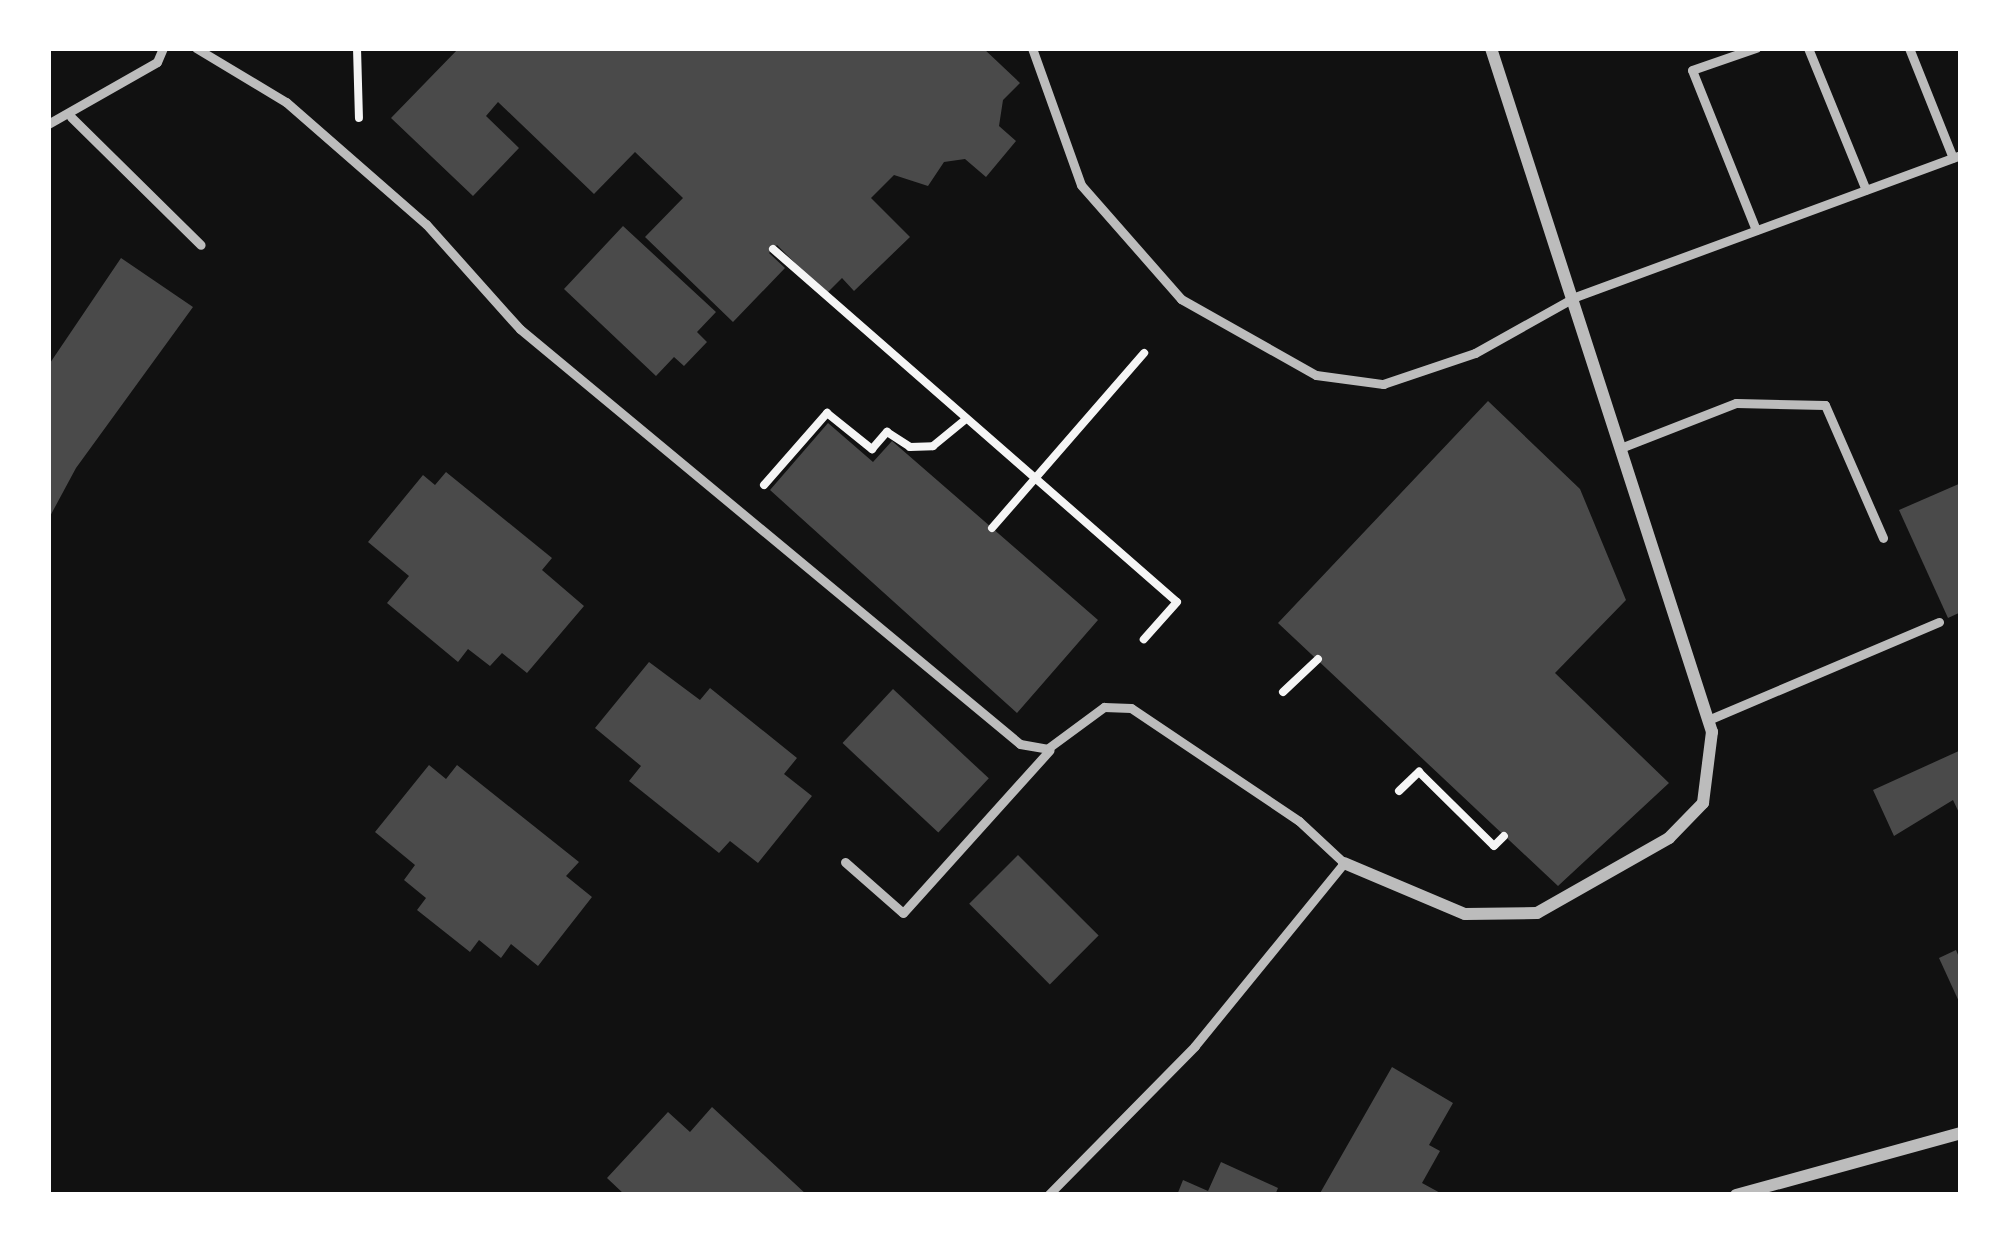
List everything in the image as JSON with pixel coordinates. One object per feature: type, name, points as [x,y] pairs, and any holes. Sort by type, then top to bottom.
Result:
[{"type":"street","points":[[1344,863],[1465,914],[1538,913],[1669,838],[1703,803],[1708,720],[1491,48]]},
{"type":"street","points":[[1736,1195],[1961,1133]]},
{"type":"lane","points":[[48,124],[70,117],[157,62],[163,48]]},
{"type":"lane","points":[[196,48],[286,102],[426,224],[520,329],[1004,732],[1027,748],[1054,746]]},
{"type":"lane","points":[[1032,48],[1081,185],[1181,299],[1316,375],[1383,384],[1474,353],[1575,297],[1957,156],[1909,48]]},
{"type":"lane","points":[[1756,48],[1693,70],[1756,230]]},
{"type":"lane","points":[[1808,48],[1866,190]]},
{"type":"lane","points":[[70,117],[201,245]]},
{"type":"lane","points":[[1622,447],[1736,404],[1825,405],[1883,538]]},
{"type":"lane","points":[[1708,720],[1939,622]]},
{"type":"lane","points":[[845,862],[903,913],[1054,746],[1103,707],[1131,707],[1299,821],[1344,863],[1195,1046],[1048,1195]]},
{"type":"path","points":[[357,48],[360,167]]},
{"type":"path","points":[[773,248],[1177,602],[1144,639]]},
{"type":"path","points":[[992,528],[1144,352]]},
{"type":"path","points":[[740,513],[827,413],[872,449],[887,433],[910,447],[933,446],[966,419]]},
{"type":"path","points":[[1283,692],[1318,659]]},
{"type":"path","points":[[1399,791],[1419,772],[1494,846],[1504,836]]},
{"type":"building","points":[[459,48],[983,48],[1020,83],[1003,100],[999,126],[1016,141],[986,177],[965,159],[944,162],[928,186],[894,175],[871,198],[910,237],[854,291],[842,278],[826,294],[777,245],[769,253],[785,268],[733,322],[645,237],[683,198],[635,152],[594,194],[498,102],[486,116],[519,148],[473,196],[391,118]]},
{"type":"building","points":[[623,226],[716,312],[697,332],[707,342],[684,366],[674,357],[656,376],[564,289]]},
{"type":"building","points":[[121,258],[193,307],[76,468],[48,520],[48,366]]},
{"type":"building","points":[[1488,401],[1580,489],[1626,600],[1555,673],[1669,783],[1558,886],[1278,623]]},
{"type":"building","points":[[828,423],[873,462],[892,441],[1098,620],[1017,713],[770,490]]},
{"type":"building","points":[[446,472],[552,558],[542,570],[584,606],[527,673],[502,653],[490,666],[468,649],[458,662],[387,603],[409,576],[368,542],[423,475],[435,485]]},
{"type":"building","points":[[1961,483],[1961,612],[1948,618],[1899,510]]},
{"type":"building","points":[[649,662],[700,700],[710,688],[797,758],[784,774],[812,796],[758,863],[730,841],[719,853],[629,781],[641,766],[595,728]]},
{"type":"building","points":[[893,689],[989,778],[938,832],[843,743]]},
{"type":"building","points":[[1961,750],[1961,817],[1953,800],[1894,836],[1873,790]]},
{"type":"building","points":[[429,765],[446,779],[457,765],[579,862],[566,876],[592,897],[538,966],[511,944],[501,958],[479,940],[470,952],[417,910],[426,898],[404,880],[415,865],[375,832]]},
{"type":"building","points":[[1018,855],[1099,936],[1050,984],[969,904]]},
{"type":"building","points":[[1956,950],[1961,962],[1961,1006],[1939,958]]},
{"type":"building","points":[[1392,1067],[1453,1103],[1429,1145],[1440,1151],[1422,1183],[1444,1195],[1319,1195]]},
{"type":"building","points":[[712,1107],[807,1195],[625,1195],[607,1178],[668,1112],[690,1132]]},
{"type":"building","points":[[1221,1162],[1278,1188],[1275,1195],[1177,1195],[1183,1180],[1208,1191]]}]
